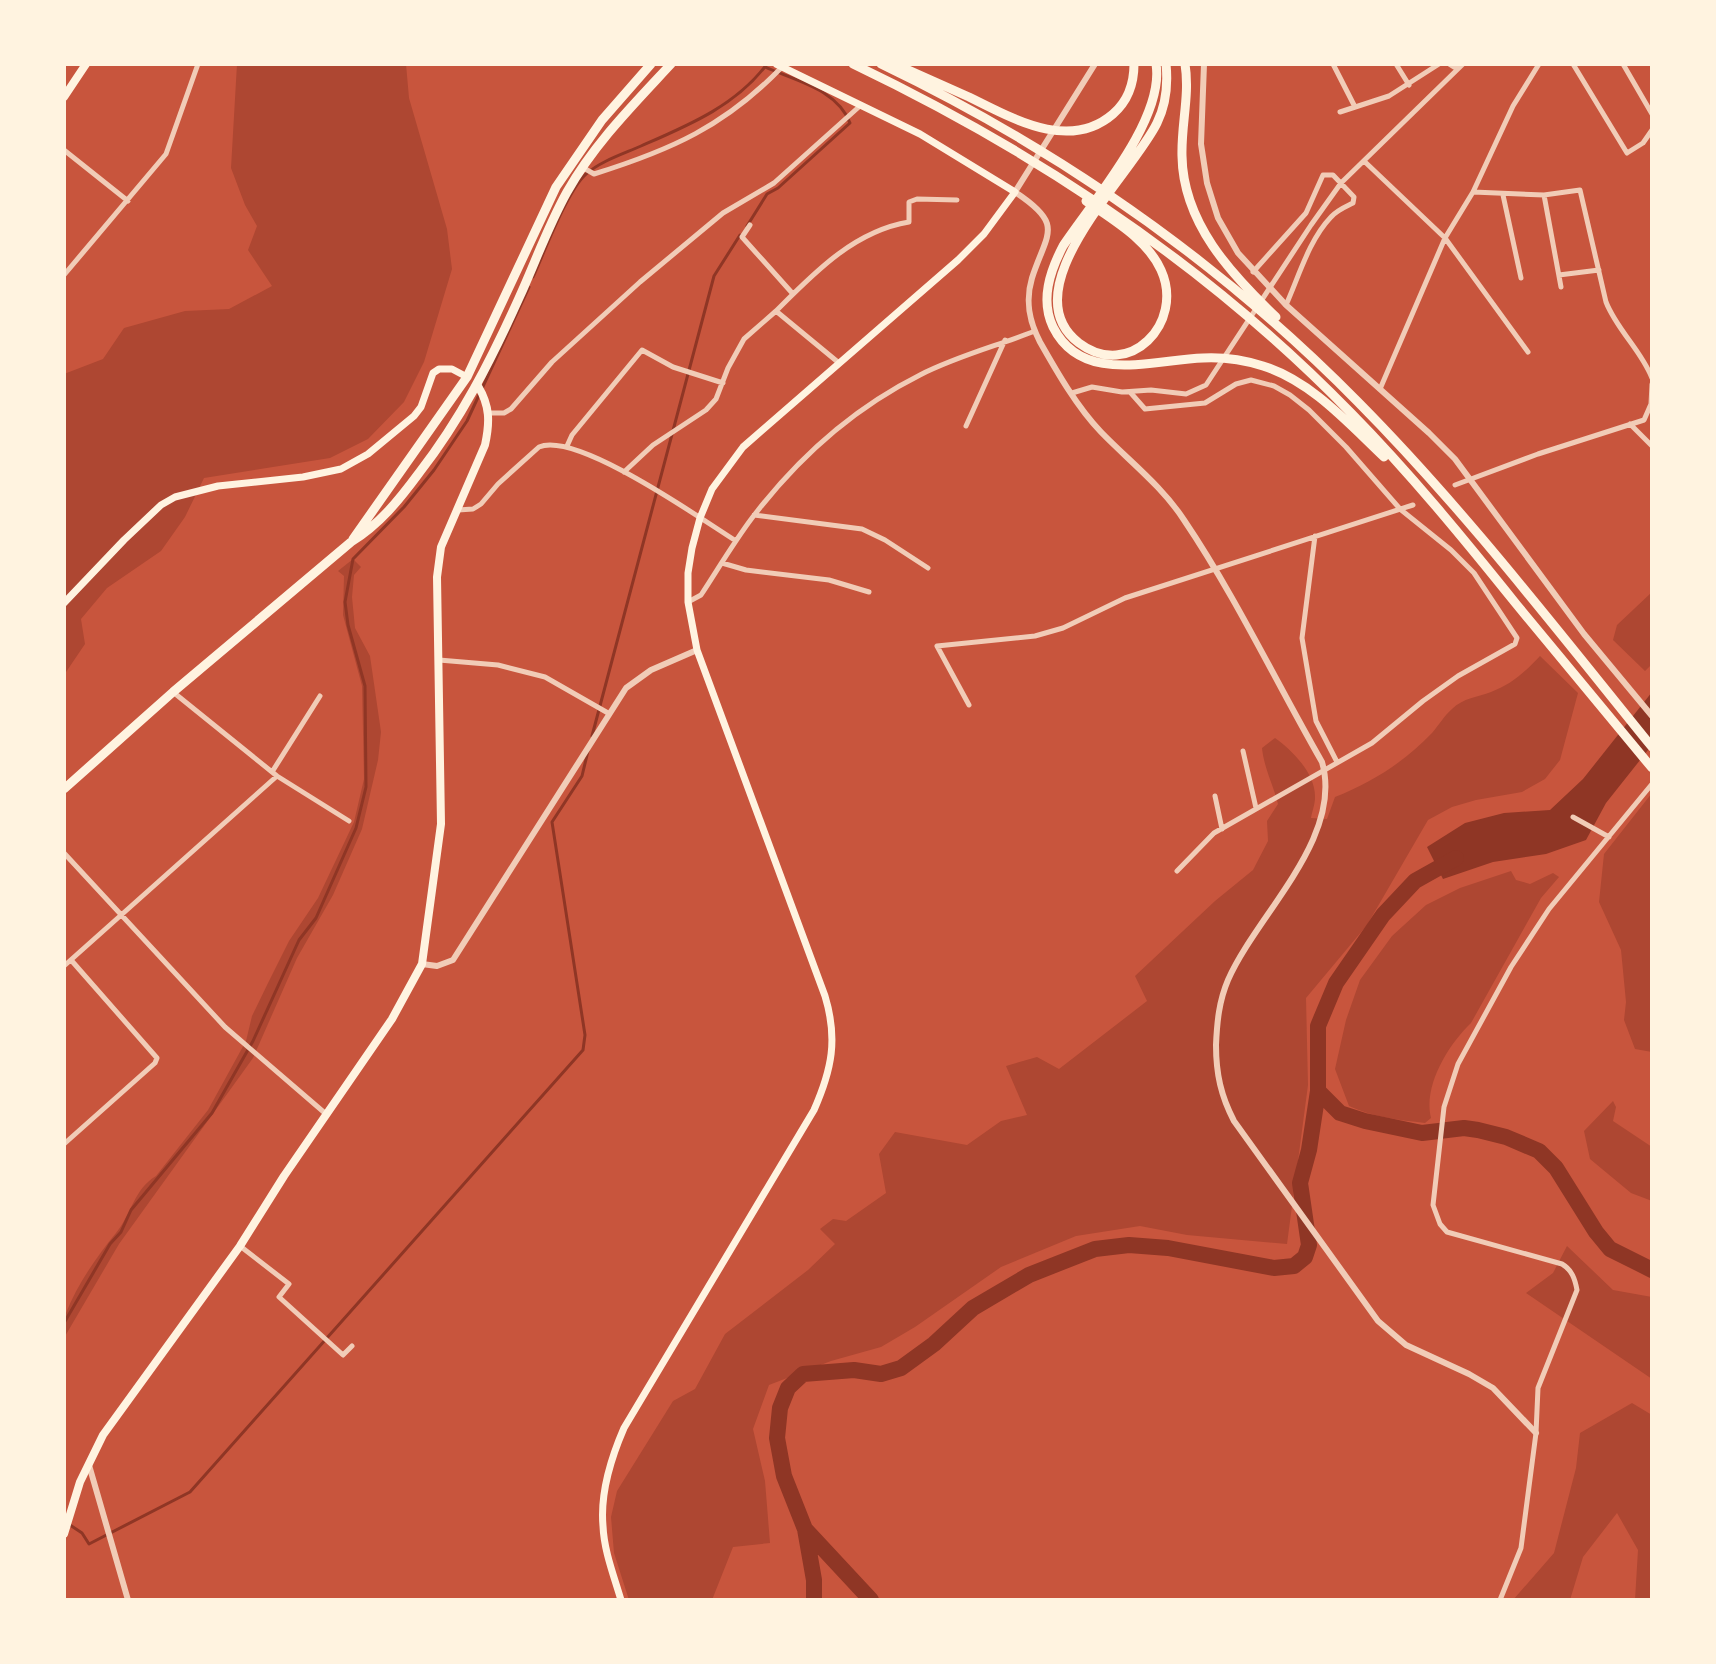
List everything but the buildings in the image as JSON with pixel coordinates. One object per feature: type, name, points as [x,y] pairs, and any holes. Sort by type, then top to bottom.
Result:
[{"type":"highway","points":[[351,542],[467,377],[556,187],[602,120],[651,64]]},
{"type":"highway","points":[[64,789],[173,692],[351,542],[372,528],[397,502],[478,386],[541,245],[582,167],[612,128],[671,64]]},
{"type":"highway","points":[[853,64],[1056,174],[1107,207],[1209,285],[1298,362],[1351,413],[1448,521],[1652,768]]},
{"type":"highway","points":[[881,64],[1008,132],[1114,198],[1239,294],[1358,402]]},
{"type":"highway","points":[[895,64],[1020,122],[1063,131],[1086,129],[1117,111],[1130,91],[1134,64]]},
{"type":"highway","points":[[1116,176],[1151,111],[1158,86],[1156,64]]},
{"type":"highway","points":[[1166,64],[1165,99],[1157,123],[1057,257],[1047,291],[1051,321],[1058,337],[1072,351],[1091,362],[1113,366],[1219,357],[1253,363],[1279,372],[1324,402],[1448,521]]},
{"type":"highway","points":[[1185,64],[1187,93],[1183,171],[1190,202],[1203,229],[1232,272],[1412,459],[1652,747]]},
{"type":"highway","points":[[942,110],[1107,216],[1146,248],[1160,269],[1168,302],[1157,332],[1133,351],[1102,354],[1083,346],[1068,332],[1059,312],[1059,279],[1085,221]]},
{"type":"highway","points":[[467,377],[478,386]]},
{"type":"main road","points":[[64,97],[67,87],[86,64]]},
{"type":"main road","points":[[621,1600],[603,1526],[612,1457],[639,1402],[814,1110],[832,1054],[825,996],[697,650],[688,602],[690,561],[700,518],[712,489],[743,447],[973,246],[1017,188],[920,134],[779,65]]},
{"type":"main road","points":[[64,603],[124,540],[161,505],[175,497],[218,486],[303,477],[341,469],[368,454],[414,416],[421,407],[433,373],[439,369],[452,369],[467,377]]},
{"type":"main road","points":[[64,1534],[88,1463],[103,1435],[240,1246],[392,1019],[422,964],[441,824],[438,562],[441,547],[485,445],[489,413],[478,386]]},
{"type":"street","points":[[64,275],[166,154],[198,64]]},
{"type":"street","points":[[1095,64],[1017,188],[1037,208],[1047,227],[1047,245],[1033,277],[1029,313],[1035,331],[1072,393],[1099,430],[1173,505],[1215,568],[1322,762],[1327,784],[1319,827],[1308,855],[1247,945],[1227,982],[1219,1008],[1216,1062],[1219,1084],[1230,1113],[1242,1132],[1342,1269],[1367,1309],[1391,1334],[1432,1359],[1493,1388],[1536,1433]]},
{"type":"street","points":[[1204,64],[1201,144],[1210,199],[1225,233],[1253,272],[1286,305],[1429,433],[1469,479],[1584,634],[1652,716]]},
{"type":"street","points":[[1333,64],[1355,107]]},
{"type":"street","points":[[1396,64],[1409,85]]},
{"type":"street","points":[[1340,112],[1389,96],[1439,64]]},
{"type":"street","points":[[1449,64],[1457,69]]},
{"type":"street","points":[[1072,393],[1086,387],[1191,394],[1206,385],[1341,183],[1463,64]]},
{"type":"street","points":[[1380,389],[1445,238],[1473,192],[1513,106],[1539,64]]},
{"type":"street","points":[[1573,64],[1627,153],[1643,143],[1652,130]]},
{"type":"street","points":[[1623,64],[1652,114]]},
{"type":"street","points":[[582,167],[594,174],[666,150],[693,137],[758,92],[779,65]]},
{"type":"street","points":[[489,413],[504,413],[511,409],[544,369],[640,282],[723,213],[774,183],[861,104]]},
{"type":"street","points":[[64,150],[128,201]]},
{"type":"street","points":[[1364,161],[1445,238],[1528,352]]},
{"type":"street","points":[[1253,272],[1306,213],[1323,175],[1330,174],[1352,193],[1354,200],[1331,216],[1314,242],[1286,305]]},
{"type":"street","points":[[1473,192],[1544,195],[1580,190],[1606,302],[1613,319],[1647,364],[1652,378]]},
{"type":"street","points":[[1503,195],[1521,278]]},
{"type":"street","points":[[1544,195],[1561,287]]},
{"type":"street","points":[[624,472],[653,445],[706,410],[716,399],[744,339],[825,262],[894,224],[909,222],[909,202],[917,199],[957,200]]},
{"type":"street","points":[[750,225],[742,237],[793,294]]},
{"type":"street","points":[[1559,275],[1599,270]]},
{"type":"street","points":[[776,311],[839,363]]},
{"type":"street","points":[[688,602],[701,595],[754,515],[808,455],[876,401],[934,368],[1035,331]]},
{"type":"street","points":[[966,426],[1005,340]]},
{"type":"street","points":[[567,446],[572,435],[642,350],[673,367],[723,383]]},
{"type":"street","points":[[1130,392],[1141,407],[1148,409],[1166,404],[1205,403],[1248,380],[1274,386],[1309,410],[1369,471],[1400,509],[1474,573],[1517,640],[1423,701],[1372,743],[1214,833],[1177,871]]},
{"type":"street","points":[[1455,485],[1644,420],[1651,404],[1652,384]]},
{"type":"street","points":[[1630,423],[1652,446]]},
{"type":"street","points":[[458,510],[473,509],[481,504],[539,447],[545,444],[567,446],[624,472],[736,541]]},
{"type":"street","points":[[969,705],[937,646],[1035,636],[1063,628],[1125,598],[1413,505]]},
{"type":"street","points":[[754,515],[862,529],[928,568]]},
{"type":"street","points":[[1315,536],[1302,638],[1316,721],[1335,763]]},
{"type":"street","points":[[722,563],[746,570],[829,580],[869,592]]},
{"type":"street","points":[[422,964],[437,966],[453,960],[626,688],[642,675],[697,650]]},
{"type":"street","points":[[439,660],[498,665],[545,677],[608,713]]},
{"type":"street","points":[[173,692],[275,774],[349,821]]},
{"type":"street","points":[[64,966],[275,774],[320,696]]},
{"type":"street","points":[[1243,751],[1256,808]]},
{"type":"street","points":[[1500,1600],[1521,1548],[1536,1433],[1538,1388],[1577,1290],[1569,1268],[1562,1264],[1447,1232],[1434,1210],[1444,1107],[1458,1064],[1511,967],[1549,909],[1652,784]]},
{"type":"street","points":[[1215,796],[1222,829]]},
{"type":"street","points":[[1573,817],[1609,837]]},
{"type":"street","points":[[64,853],[253,1053],[326,1114]]},
{"type":"street","points":[[64,1144],[157,1060],[71,960]]},
{"type":"street","points":[[240,1246],[289,1284],[279,1297],[343,1355],[352,1346]]},
{"type":"street","points":[[88,1463],[128,1600]]},
{"type":"shaded area","points":[[237,64],[406,64],[409,98],[447,229],[452,269],[424,362],[404,402],[368,439],[330,458],[204,478],[185,517],[161,551],[107,588],[81,619],[85,644],[64,675],[64,374],[103,359],[124,328],[185,311],[229,309],[272,286],[248,250],[257,226],[231,168]]},
{"type":"shaded area","points":[[353,559],[361,567],[354,575],[352,597],[355,628],[370,656],[381,732],[378,760],[362,829],[333,895],[297,958],[253,1058],[119,1244],[64,1338],[66,1313],[88,1271],[121,1226],[143,1188],[208,1110],[246,1041],[252,1016],[289,941],[318,898],[354,822],[364,779],[362,686],[343,615],[344,576],[338,571]]},
{"type":"shaded area","points":[[1652,592],[1652,664],[1645,671],[1613,640],[1617,625]]},
{"type":"shaded area","points":[[1540,656],[1578,693],[1560,760],[1545,779],[1522,792],[1452,807],[1428,820],[1367,925],[1306,998],[1308,1085],[1287,1244],[1187,1235],[1140,1226],[1076,1236],[1001,1267],[881,1347],[831,1361],[769,1385],[753,1429],[765,1481],[770,1543],[733,1547],[712,1600],[629,1600],[614,1553],[611,1517],[617,1491],[673,1401],[695,1389],[725,1334],[808,1270],[835,1244],[820,1229],[833,1219],[846,1221],[886,1193],[879,1154],[895,1132],[967,1145],[1001,1121],[1027,1115],[1006,1066],[1037,1057],[1059,1069],[1147,1001],[1135,976],[1253,870],[1268,841],[1267,821],[1278,804],[1262,748],[1275,738],[1296,756],[1312,780],[1315,800],[1311,818],[1327,819],[1335,797],[1362,785],[1410,753],[1456,705],[1505,685]]},
{"type":"shaded area","points":[[1652,692],[1652,745],[1606,803],[1586,840],[1546,854],[1493,862],[1443,879],[1427,847],[1465,823],[1504,813],[1550,810],[1583,779]]},
{"type":"shaded area","points":[[1652,793],[1652,1052],[1635,1049],[1624,1020],[1626,1002],[1621,950],[1599,902],[1604,854]]},
{"type":"shaded area","points":[[1511,871],[1516,880],[1530,884],[1553,873],[1559,877],[1541,898],[1471,1023],[1439,1067],[1431,1093],[1431,1118],[1425,1123],[1406,1121],[1349,1106],[1335,1069],[1346,1020],[1360,980],[1392,936],[1426,905],[1460,888]]},
{"type":"shaded area","points":[[1613,1101],[1616,1107],[1613,1121],[1652,1147],[1652,1201],[1631,1193],[1590,1159],[1584,1131]]},
{"type":"shaded area","points":[[1567,1246],[1613,1290],[1652,1297],[1652,1379],[1526,1293],[1553,1273]]},
{"type":"shaded area","points":[[1632,1403],[1652,1415],[1652,1600],[1635,1600],[1638,1550],[1617,1513],[1583,1557],[1570,1600],[1513,1600],[1554,1553],[1576,1468],[1580,1433]]},
{"type":"waterway","points":[[533,277],[564,207],[586,174],[710,113],[741,92],[767,64]]},
{"type":"waterway","points":[[747,226],[767,194],[778,188],[850,123],[844,111],[826,94],[765,67]]},
{"type":"waterway","points":[[592,736],[714,276],[740,235]]},
{"type":"waterway","points":[[64,1323],[110,1244],[121,1232],[131,1210],[212,1113],[253,1041],[299,940],[316,918],[356,828],[366,787],[365,686],[348,625],[345,602],[353,559],[404,507],[467,421],[529,287]]},
{"type":"waterway","points":[[67,1523],[82,1533],[89,1544],[190,1492],[583,1050],[585,1035],[552,822],[582,776],[588,751]]},
{"type":"waterway","points":[[871,1600],[805,1529],[784,1476],[777,1438],[780,1408],[788,1388],[803,1374],[854,1370],[881,1374],[901,1368],[934,1344],[973,1308],[1029,1275],[1095,1249],[1129,1245],[1168,1248],[1274,1268],[1294,1266],[1305,1257],[1309,1245],[1300,1183],[1309,1150],[1318,1091],[1318,1026],[1336,983],[1383,915],[1415,881],[1456,858]]},
{"type":"waterway","points":[[1318,1091],[1340,1113],[1365,1121],[1422,1133],[1464,1128],[1478,1130],[1506,1137],[1539,1151],[1556,1168],[1610,1249],[1652,1270]]},
{"type":"waterway","points":[[805,1529],[814,1580],[814,1600]]}]
